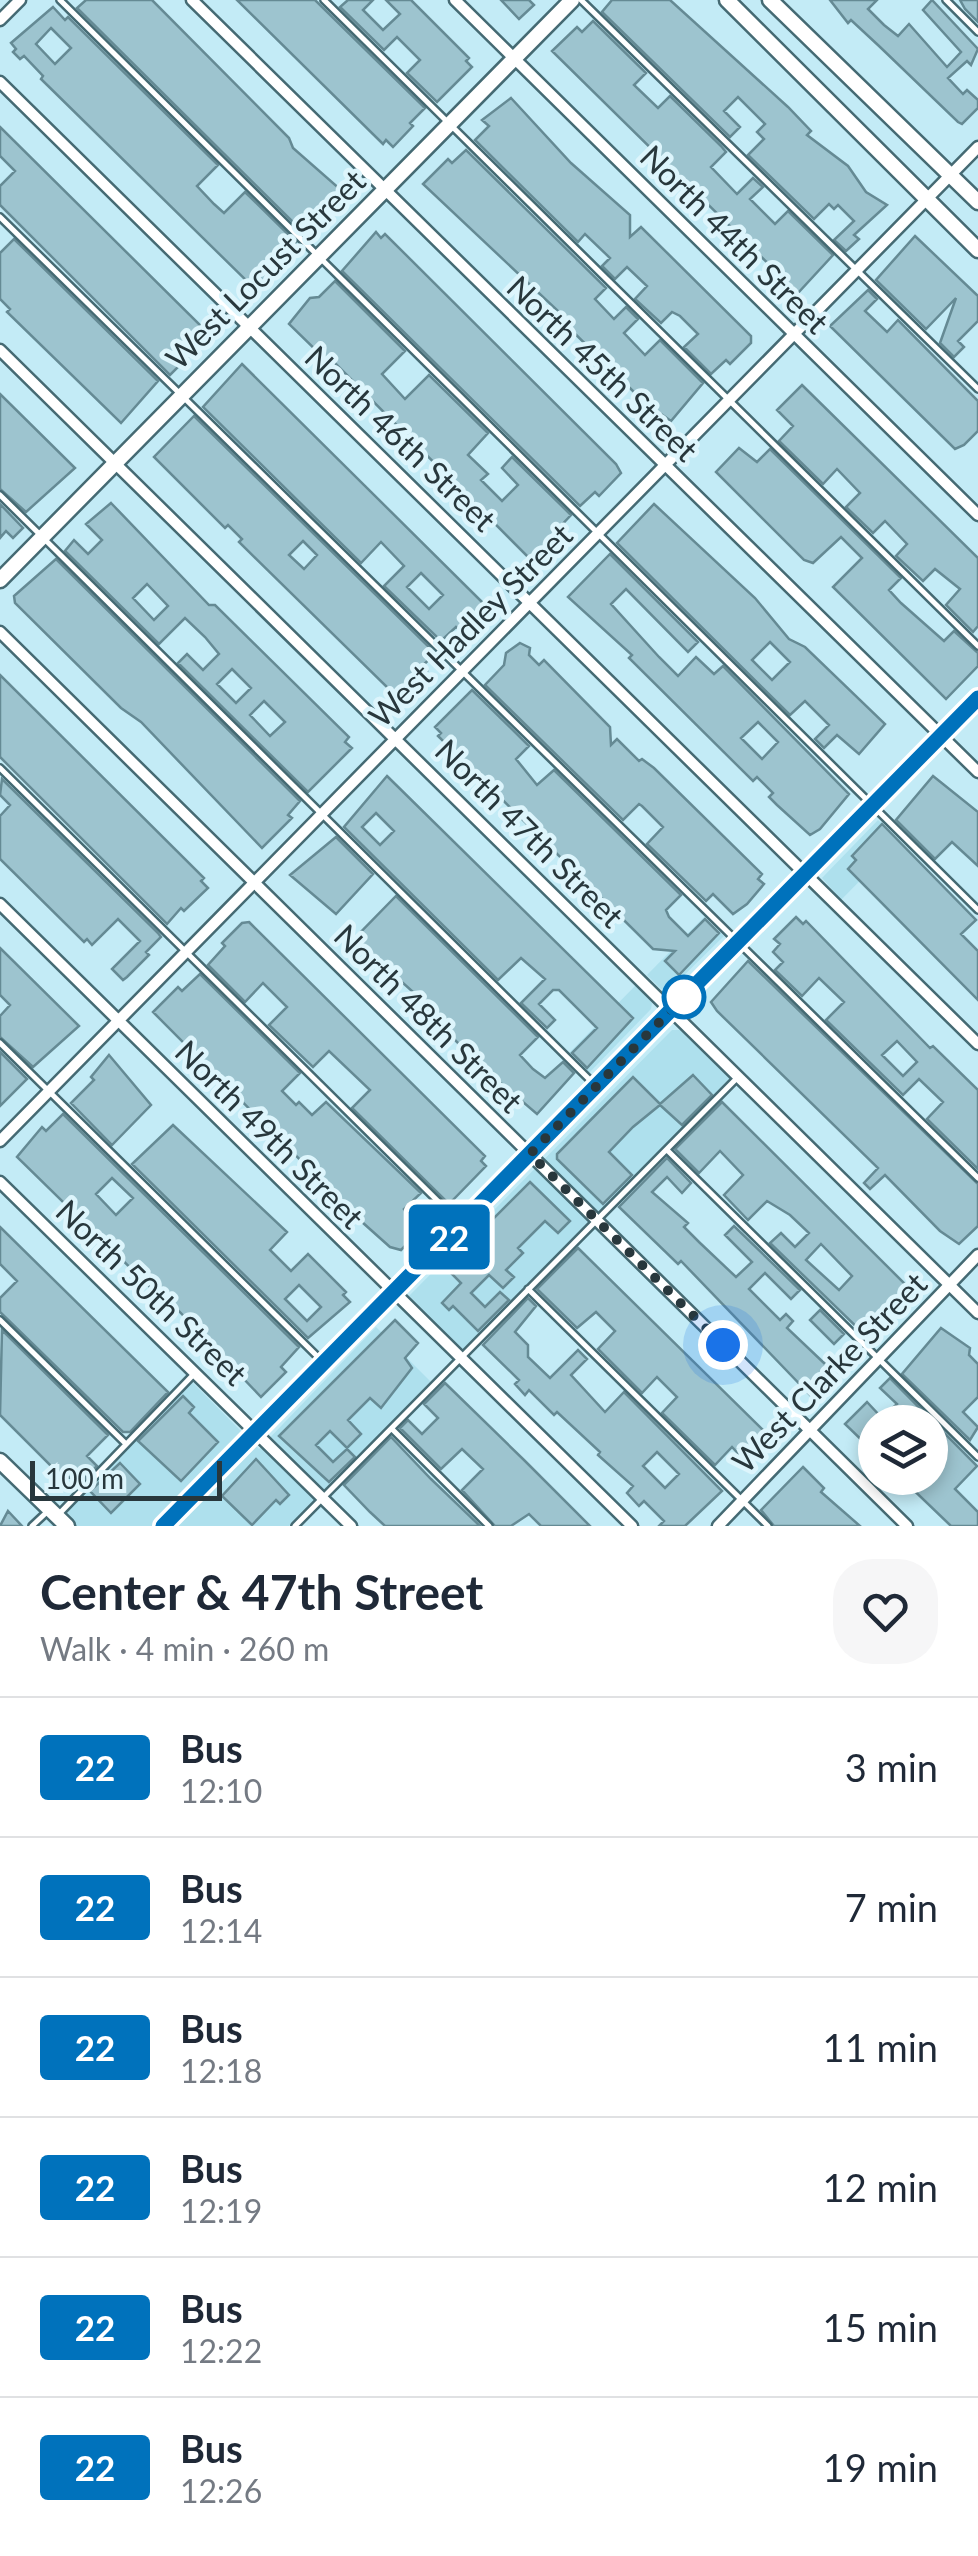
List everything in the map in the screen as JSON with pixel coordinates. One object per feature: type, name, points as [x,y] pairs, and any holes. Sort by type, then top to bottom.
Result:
[{"type":"street","points":[[0,20],[20,0]]},
{"type":"street","name":"North 45th Street","points":[[192,0],[978,772]]},
{"type":"street","name":"North 44th Street","points":[[456,0],[978,515]]},
{"type":"street","name":"West Locust Street","points":[[0,580],[572,0]]},
{"type":"street","points":[[726,0],[978,250]]},
{"type":"street","points":[[770,0],[978,202]]},
{"type":"street","name":"North 46th Street","points":[[0,82],[978,1044]]},
{"type":"street","name":"West Hadley Street","points":[[0,1141],[116,1018],[532,603],[978,147]]},
{"type":"street","name":"North 47th Street","points":[[0,350],[978,1313]]},
{"type":"street","name":"North 48th Street","points":[[0,632],[907,1526]]},
{"type":"street","points":[[162,1526],[978,698]]},
{"type":"street","name":"North 49th Street","points":[[0,904],[632,1526]]},
{"type":"street","name":"North 50th Street","points":[[0,1182],[351,1526]]},
{"type":"street","name":"West Clarke Street","points":[[718,1526],[978,1256]]},
{"type":"street","points":[[0,1461],[58,1517]]},
{"type":"lane","points":[[60,0],[596,536],[978,910]]},
{"type":"lane","points":[[324,0],[978,646]]},
{"type":"lane","points":[[581,0],[978,390]]},
{"type":"lane","points":[[946,0],[978,32]]},
{"type":"lane","points":[[0,217],[978,1178]]},
{"type":"lane","points":[[0,495],[596,1086]]},
{"type":"lane","points":[[0,768],[462,1224]]},
{"type":"lane","points":[[0,1044],[324,1363]]},
{"type":"lane","points":[[296,1526],[739,1076]]},
{"type":"lane","points":[[666,1150],[978,1457]]},
{"type":"lane","points":[[528,1289],[768,1526]]},
{"type":"lane","points":[[0,1320],[126,1444]]},
{"type":"lane","points":[[32,1526],[58,1517],[196,1371]]},
{"type":"lane","points":[[391,1428],[489,1526]]},
{"type":"shaded area","points":[[878,820],[900,840],[841,900],[822,878]]},
{"type":"shaded area","points":[[704,917],[724,936],[669,990],[661,989],[647,975]]},
{"type":"shaded area","points":[[636,985],[652,1003],[651,1009],[589,1073],[569,1053]]},
{"type":"shaded area","points":[[672,1030],[681,1030],[732,1079],[462,1351],[407,1298]]},
{"type":"shaded area","points":[[376,1327],[431,1382],[289,1526],[51,1526],[192,1382],[259,1449]]},
{"type":"building","points":[[86,0],[152,0],[289,138],[293,148],[341,190],[338,193],[344,200],[305,234],[77,8]]},
{"type":"building","points":[[237,0],[315,0],[425,108],[393,147],[386,140],[383,144]]},
{"type":"building","points":[[348,0],[373,0],[363,10],[383,30],[400,14],[386,0],[411,0],[469,58],[466,61],[472,67],[437,102],[407,73],[420,60],[397,37],[384,50],[340,7]]},
{"type":"building","points":[[501,0],[529,0],[534,5],[519,19]]},
{"type":"building","points":[[612,0],[670,0],[788,107],[811,131],[807,135],[848,166],[866,192],[887,205],[854,235],[859,239],[846,251],[834,240],[854,221],[838,205],[834,209],[829,204],[814,219],[748,155],[764,139],[757,132],[765,124],[738,97],[724,111],[740,127],[730,137],[602,12]]},
{"type":"building","points":[[830,0],[877,0],[868,9],[884,25],[898,36],[909,24],[947,67],[961,52],[923,10],[932,0],[978,49],[971,65],[967,61],[948,78],[963,94],[967,90],[978,100],[978,108],[962,124],[958,122],[851,20],[848,23]]},
{"type":"building","points":[[960,0],[978,0],[978,22],[965,9]]},
{"type":"building","points":[[53,7],[65,20],[68,17],[218,165],[197,186],[214,204],[224,213],[245,192],[296,242],[277,260],[278,269],[258,292],[41,79],[43,76],[24,56],[20,59],[13,52],[16,49],[11,43]],"holes":[[[51,28],[71,48],[55,64],[36,44]]]},
{"type":"building","points":[[593,21],[646,73],[634,85],[658,108],[670,96],[726,152],[711,167],[737,194],[753,178],[763,187],[750,199],[775,224],[788,211],[833,255],[798,293],[552,51],[577,27],[582,32]]},
{"type":"building","points":[[511,98],[571,163],[630,215],[630,237],[641,227],[751,336],[751,343],[730,364],[726,360],[711,374],[684,347],[698,334],[680,316],[672,312],[661,323],[635,299],[647,286],[627,267],[615,279],[602,266],[610,258],[585,234],[578,242],[475,140],[489,126],[482,120]]},
{"type":"building","points":[[0,127],[203,328],[200,331],[207,338],[170,375],[0,205],[0,186],[15,171],[0,156]]},
{"type":"building","points":[[466,150],[606,288],[595,299],[614,319],[626,307],[638,319],[624,333],[645,355],[660,340],[703,383],[671,421],[644,402],[555,314],[558,311],[423,184],[448,159],[452,163]]},
{"type":"building","points":[[376,232],[381,238],[385,234],[616,464],[621,473],[599,496],[595,492],[580,506],[342,271]]},
{"type":"building","points":[[915,236],[978,296],[978,321],[958,341],[964,347],[954,357],[940,343],[956,298],[926,329],[876,280]]},
{"type":"building","points":[[14,239],[158,381],[121,423],[7,312],[10,309],[0,299],[0,253]]},
{"type":"building","points":[[335,281],[405,351],[382,374],[405,399],[429,375],[488,433],[468,455],[488,474],[481,480],[502,501],[518,485],[502,468],[512,457],[571,515],[554,533],[557,544],[536,565],[329,357],[326,360],[289,324],[310,298],[319,297]]},
{"type":"building","points":[[868,290],[877,299],[865,311],[887,332],[898,320],[978,401],[978,431],[964,445],[955,449],[830,326]]},
{"type":"building","points":[[242,364],[492,612],[469,632],[463,633],[456,627],[441,641],[384,586],[404,566],[381,542],[361,563],[203,407]],"holes":[[[421,573],[443,595],[429,609],[407,587]]]},
{"type":"building","points":[[802,385],[978,558],[978,626],[973,632],[946,605],[960,589],[935,569],[923,581],[896,556],[907,544],[885,521],[873,533],[846,507],[860,493],[837,469],[823,484],[779,441],[793,426],[777,410]]},
{"type":"building","points":[[0,394],[75,468],[26,512],[0,489]]},
{"type":"building","points":[[194,416],[432,650],[435,654],[422,666],[427,671],[403,695],[398,690],[394,694],[239,542],[242,539],[228,525],[225,528],[154,457]],"holes":[[[303,541],[317,555],[304,569],[289,555]]]},
{"type":"building","points":[[739,448],[757,462],[770,449],[901,578],[889,590],[901,603],[944,641],[954,631],[978,653],[978,666],[946,699],[833,587],[862,558],[841,537],[813,563],[804,560],[716,472]]},
{"type":"building","points":[[111,503],[209,605],[215,605],[349,737],[345,742],[352,748],[308,792],[178,663],[187,654],[203,670],[219,654],[205,637],[185,618],[159,644],[65,551],[74,540],[88,554],[102,540],[86,524]],"holes":[[[147,584],[168,606],[154,620],[133,598]],[[232,669],[251,688],[236,703],[217,684]],[[264,701],[285,722],[270,736],[250,715]]]},
{"type":"building","points":[[0,504],[23,528],[13,538],[6,531],[0,538]]},
{"type":"building","points":[[654,504],[755,598],[789,639],[805,647],[885,724],[859,754],[837,735],[824,748],[815,739],[829,725],[805,701],[790,715],[617,543]],"holes":[[[770,642],[790,662],[772,680],[752,660]]]},
{"type":"building","points":[[610,554],[698,642],[688,652],[626,589],[611,604],[659,657],[678,676],[696,657],[714,674],[723,666],[849,794],[820,829],[810,835],[769,797],[773,793],[757,777],[753,781],[629,658],[632,655],[568,597]],"holes":[[[758,722],[778,742],[762,759],[741,738]]]},
{"type":"building","points":[[56,559],[300,801],[288,815],[292,818],[262,848],[141,722],[121,708],[15,603],[14,596]]},
{"type":"building","points":[[520,643],[530,648],[529,655],[539,665],[544,660],[610,727],[611,745],[617,739],[639,761],[642,759],[654,768],[762,874],[758,879],[764,884],[747,904],[733,914],[713,894],[706,901],[647,844],[663,827],[642,806],[639,804],[623,820],[485,685],[504,665],[506,653]]},
{"type":"building","points":[[0,675],[204,878],[201,881],[208,888],[167,924],[0,757]]},
{"type":"building","points":[[472,690],[529,746],[516,759],[537,785],[554,770],[681,895],[666,910],[688,936],[705,919],[719,933],[679,975],[665,961],[675,951],[653,949],[438,736],[441,733],[435,727]]},
{"type":"building","points":[[387,776],[633,1018],[587,1068],[572,1053],[597,1028],[559,990],[553,990],[539,1004],[555,1020],[547,1028],[521,1003],[545,979],[521,958],[498,980],[344,827]],"holes":[[[376,813],[394,831],[380,845],[362,827]]]},
{"type":"building","points":[[933,776],[978,812],[978,866],[952,842],[935,859],[896,820]]},
{"type":"building","points":[[2,779],[161,937],[123,980],[112,969],[140,941],[118,919],[92,945],[87,939],[84,942],[0,859],[0,816],[10,805],[0,795]]},
{"type":"building","points":[[882,824],[976,920],[961,934],[978,951],[978,1000],[848,869],[856,860],[852,856]]},
{"type":"building","points":[[336,837],[373,874],[336,914],[290,875]]},
{"type":"building","points":[[396,896],[538,1037],[520,1055],[533,1069],[545,1078],[563,1062],[574,1073],[537,1114],[482,1067],[409,994],[412,991],[354,939]]},
{"type":"building","points":[[796,917],[803,924],[806,921],[930,1048],[933,1046],[978,1090],[978,1169],[927,1119],[943,1102],[919,1079],[903,1095],[826,1020],[844,1002],[819,978],[802,996],[775,970],[783,962],[773,952],[780,944],[774,939]],"holes":[[[897,1041],[917,1062],[903,1076],[882,1055]]]},
{"type":"building","points":[[249,922],[485,1156],[481,1161],[486,1166],[449,1204],[352,1108],[370,1090],[329,1051],[313,1067],[269,1025],[287,1007],[263,983],[245,1002],[208,965],[225,946],[222,943],[242,923]]},
{"type":"building","points":[[0,948],[79,1026],[33,1067],[0,1037],[0,1016],[10,1005],[0,995]]},
{"type":"building","points":[[748,961],[978,1184],[978,1226],[959,1244],[940,1231],[885,1175],[870,1189],[864,1183],[878,1168],[717,1011],[711,1002]]},
{"type":"building","points":[[200,974],[300,1073],[282,1091],[296,1105],[299,1102],[312,1115],[326,1102],[421,1193],[404,1209],[421,1230],[401,1250],[390,1247],[362,1222],[153,1012],[178,987],[182,991]]},
{"type":"building","points":[[0,1052],[27,1079],[0,1106]]},
{"type":"building","points":[[109,1055],[151,1105],[112,1145],[71,1103],[94,1080],[91,1077]]},
{"type":"building","points":[[693,1075],[712,1095],[682,1125],[660,1105],[633,1127],[609,1152],[632,1175],[603,1204],[557,1159],[557,1154],[633,1077],[660,1104]]},
{"type":"building","points":[[722,1102],[910,1289],[907,1292],[913,1298],[868,1338],[770,1243],[781,1233],[795,1247],[809,1233],[767,1201],[748,1220],[724,1195],[743,1175],[720,1151],[699,1173],[675,1149]],"holes":[[[821,1244],[852,1276],[839,1290],[806,1260]]]},
{"type":"building","points":[[63,1114],[299,1347],[281,1367],[286,1372],[261,1397],[155,1286],[152,1289],[17,1157],[42,1127],[46,1131]],"holes":[[[112,1178],[133,1198],[116,1215],[96,1194]]]},
{"type":"building","points":[[173,1125],[287,1232],[270,1250],[291,1271],[308,1254],[346,1292],[343,1295],[350,1302],[308,1338],[132,1164]],"holes":[[[299,1285],[321,1307],[307,1321],[285,1299]]]},
{"type":"building","points":[[667,1158],[691,1183],[682,1193],[667,1177],[652,1192],[688,1223],[684,1227],[699,1242],[736,1277],[752,1262],[725,1235],[734,1226],[800,1290],[791,1299],[765,1273],[749,1289],[780,1320],[786,1314],[793,1321],[787,1328],[824,1363],[828,1360],[840,1371],[813,1398],[681,1261],[678,1264],[619,1207]]},
{"type":"building","points":[[530,1182],[570,1221],[558,1233],[545,1221],[518,1248],[523,1253],[506,1270],[514,1277],[503,1288],[489,1275],[471,1293],[485,1307],[500,1292],[509,1300],[478,1331],[453,1306],[449,1310],[442,1303],[461,1283],[445,1267]]},
{"type":"building","points":[[0,1227],[168,1392],[130,1432],[123,1432],[0,1312],[0,1298],[17,1281],[0,1264]]},
{"type":"building","points":[[578,1248],[767,1434],[764,1437],[769,1443],[748,1464],[732,1447],[715,1465],[662,1413],[677,1397],[657,1377],[642,1393],[598,1349],[615,1331],[596,1312],[577,1328],[537,1289]]},
{"type":"building","points":[[528,1298],[536,1306],[515,1332],[528,1345],[528,1357],[550,1378],[578,1350],[587,1359],[571,1375],[605,1412],[624,1392],[722,1491],[685,1526],[659,1526],[664,1521],[644,1501],[639,1506],[627,1493],[633,1486],[598,1455],[600,1452],[529,1390],[525,1395],[515,1384],[519,1380],[483,1345]],"holes":[[[657,1452],[679,1474],[665,1488],[643,1466]]]},
{"type":"building","points":[[820,1310],[844,1334],[834,1344],[810,1320]]},
{"type":"building","points":[[395,1320],[418,1343],[405,1358],[412,1368],[381,1408],[370,1398],[348,1420],[361,1434],[347,1448],[330,1431],[316,1445],[333,1462],[347,1449],[355,1457],[329,1482],[279,1436]]},
{"type":"building","points":[[941,1328],[970,1348],[969,1355],[978,1364],[978,1397],[963,1412],[978,1427],[970,1440],[948,1419],[948,1405],[934,1405],[902,1374]]},
{"type":"building","points":[[2,1330],[108,1435],[87,1456],[97,1466],[81,1482],[68,1477],[65,1480],[0,1415]]},
{"type":"building","points":[[890,1378],[917,1405],[896,1405],[880,1388]]},
{"type":"building","points":[[445,1383],[590,1526],[541,1526],[529,1514],[511,1526],[495,1526],[462,1490],[483,1469],[462,1449],[441,1469],[400,1428],[408,1420],[422,1434],[438,1418],[424,1404]]},
{"type":"building","points":[[183,1396],[194,1407],[189,1413],[218,1442],[181,1481],[138,1441]]},
{"type":"building","points":[[858,1411],[858,1437],[845,1424]]},
{"type":"building","points":[[391,1437],[480,1526],[385,1526],[370,1512],[344,1485]]},
{"type":"building","points":[[948,1437],[977,1466],[955,1489],[978,1512],[978,1526],[951,1526],[919,1495],[948,1495]]},
{"type":"building","points":[[256,1459],[289,1495],[280,1504],[276,1500],[252,1525],[222,1496]]},
{"type":"building","points":[[120,1463],[140,1484],[111,1513],[90,1491]]},
{"type":"building","points":[[803,1467],[824,1488],[821,1492],[860,1526],[774,1526],[761,1510]]},
{"type":"building","points":[[8,1511],[22,1526],[0,1526]]},
{"type":"bus line","name":"22","points":[[163,1526],[978,698]]},
{"type":"route","points":[[684,997],[530,1154],[723,1345]]}]
